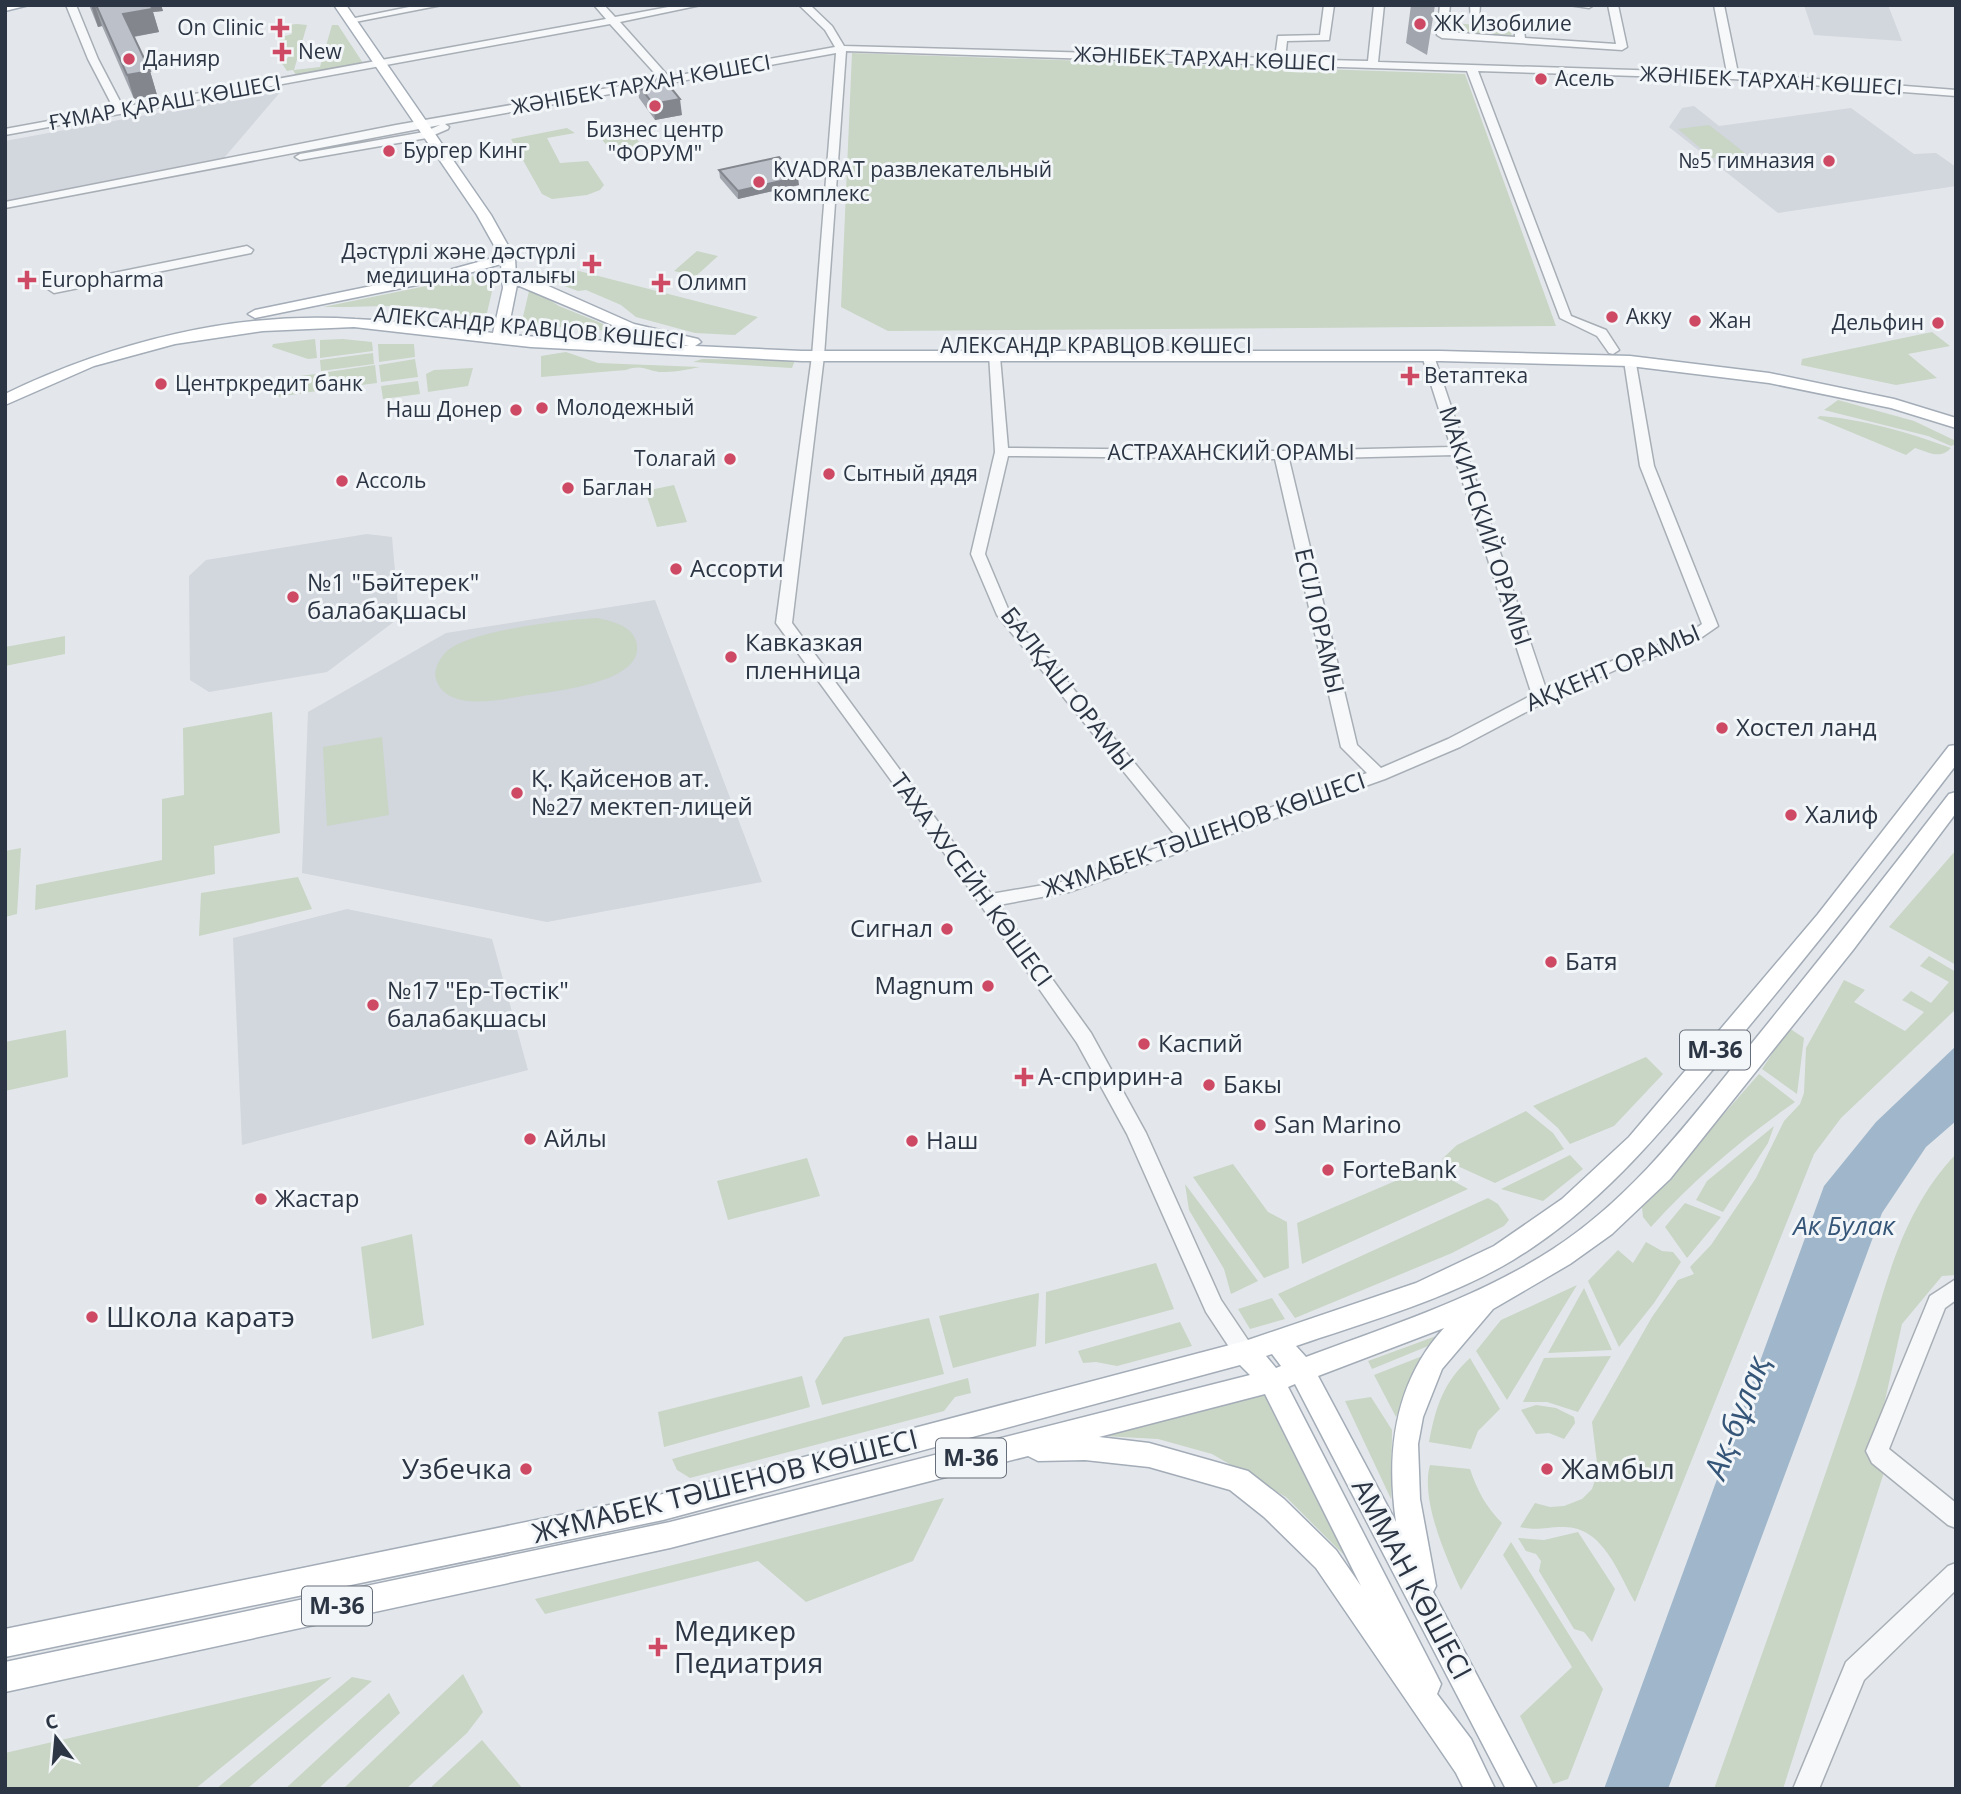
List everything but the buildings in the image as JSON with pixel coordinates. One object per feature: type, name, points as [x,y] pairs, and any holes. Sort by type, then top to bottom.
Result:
[{"type":"main road","points":[[5,8],[23,5]]},
{"type":"main road","points":[[340,5],[484,215],[508,258],[508,304],[500,333]]},
{"type":"main road","points":[[5,400],[65,371],[114,353],[231,323],[452,274],[508,258]]},
{"type":"main road","points":[[509,278],[532,284],[629,327],[693,342]]},
{"type":"main road","points":[[5,387],[99,348],[173,329],[231,323]]},
{"type":"main road","name":"АЛЕКСАНДР КРАВЦОВ КӨШЕСІ","points":[[231,323],[354,323],[819,351],[994,357],[1532,356],[1630,361],[1721,370],[1833,391],[1894,404],[1956,423]]},
{"type":"main road","name":"АЛЕКСАНДР КРАВЦОВ КӨШЕСІ","points":[[500,333],[695,353],[1468,347],[1613,350],[1713,359],[1793,372],[1852,383],[1956,411]]},
{"type":"main road","name":"ЖҰМАБЕК ТӘШЕНОВ КӨШЕСІ","points":[[5,1643],[663,1507],[1245,1352],[1424,1291],[1503,1253],[1571,1206],[1637,1143],[1826,919],[1956,751]]},
{"type":"main road","name":"ЖҰМАБЕК ТӘШЕНОВ КӨШЕСІ","points":[[5,1677],[670,1535],[1272,1381],[1486,1301],[1561,1257],[1603,1227],[1662,1172],[1845,944],[1956,799]]},
{"type":"main road","points":[[1427,1608],[1407,1511],[1402,1456],[1408,1421],[1418,1391],[1435,1359],[1486,1301]]},
{"type":"main road","name":"АММАН КӨШЕСІ","points":[[1277,1342],[1301,1370],[1522,1789]]},
{"type":"main road","name":"ТАХА ХУСЕЙН КӨШЕСІ","points":[[1245,1352],[1272,1381]]},
{"type":"main road","name":"АММАН КӨШЕСІ","points":[[1272,1381],[1480,1789]]},
{"type":"main road","points":[[1004,1450],[1085,1448],[1149,1455],[1238,1480],[1274,1508],[1326,1559],[1466,1762]]},
{"type":"street","points":[[71,5],[93,59],[120,111]]},
{"type":"street","points":[[350,20],[437,5]]},
{"type":"street","points":[[599,5],[666,80]]},
{"type":"street","name":"ҒҰМАР ҚАРАШ КӨШЕСІ","points":[[5,132],[695,5]]},
{"type":"street","points":[[804,5],[834,34],[842,48]]},
{"type":"street","points":[[1280,61],[1282,38],[1325,38],[1329,5]]},
{"type":"street","points":[[1374,63],[1379,5]]},
{"type":"street","points":[[1446,5],[1442,36],[1622,47],[1613,5]]},
{"type":"street","points":[[1475,5],[1474,21],[1520,25],[1520,41]]},
{"type":"street","points":[[1574,5],[1588,5]]},
{"type":"street","points":[[1719,5],[1733,76]]},
{"type":"street","points":[[1596,46],[1602,72]]},
{"type":"street","name":"ЖӘНІБЕК ТАРХАН КӨШЕСІ","points":[[5,205],[262,153],[269,159],[284,161],[459,119],[842,48],[1733,76],[1956,93]]},
{"type":"street","name":"ТАХА ХУСЕЙН КӨШЕСІ","points":[[842,48],[831,157],[819,351],[784,623],[988,901],[1084,1038],[1136,1133],[1213,1306],[1245,1352]]},
{"type":"street","points":[[1471,67],[1566,318],[1602,333],[1613,350]]},
{"type":"street","points":[[54,289],[247,250]]},
{"type":"street","name":"МАКИНСКИЙ ОРАМЫ","points":[[1428,356],[1541,697]]},
{"type":"street","name":"БАЛҚАШ ОРАМЫ","points":[[994,357],[1002,452],[978,554],[1002,612],[1190,842]]},
{"type":"street","name":"АҚКЕНТ ОРАМЫ","points":[[1380,775],[1454,743],[1541,697],[1617,664],[1690,639],[1710,626],[1647,466],[1630,361]]},
{"type":"street","name":"АСТРАХАНСКИЙ ОРАМЫ","points":[[1002,452],[1281,455],[1460,451]]},
{"type":"street","name":"ЕСІЛ ОРАМЫ","points":[[1281,455],[1349,747],[1380,775]]},
{"type":"street","name":"ЖҰМАБЕК ТӘШЕНОВ КӨШЕСІ","points":[[988,901],[1063,888],[1380,775]]},
{"type":"street","points":[[1956,1288],[1937,1302],[1878,1445],[1880,1456],[1956,1517]]},
{"type":"street","points":[[1806,1789],[1855,1671],[1956,1574]]},
{"type":"shaded area","points":[[1804,5],[1888,5],[1902,41],[1814,35]]},
{"type":"shaded area","points":[[282,90],[224,158],[5,202],[5,141]]},
{"type":"shaded area","name":"№5 гимназия","points":[[1694,106],[1719,126],[1851,108],[1914,154],[1936,153],[1956,167],[1956,186],[1778,213],[1669,127],[1682,108]]},
{"type":"shaded area","name":"№1 \"Бәйтерек\" балабақшасы","points":[[367,534],[392,537],[399,618],[327,672],[209,692],[190,680],[189,576],[206,560]]},
{"type":"shaded area","name":"Қ. Қайсенов ат. №27 мектеп-лицей","points":[[655,600],[762,882],[547,922],[302,873],[308,712],[446,633]]},
{"type":"shaded area","name":"№17 \"Ер-Төстік\" балабақшасы","points":[[347,909],[492,939],[528,1070],[242,1145],[233,938]]},
{"type":"green space","points":[[1454,23],[1512,28],[1511,39],[1452,34]]},
{"type":"green space","points":[[287,25],[307,25],[294,70],[320,67],[332,25],[338,25],[363,63],[296,75],[293,70],[287,71],[281,62],[288,58],[278,38],[292,34]]},
{"type":"green space","points":[[852,53],[1465,74],[1556,326],[888,331],[841,307]]},
{"type":"green space","points":[[1709,125],[1745,153],[1712,158],[1678,129]]},
{"type":"green space","points":[[567,128],[575,133],[547,138],[560,163],[588,161],[604,185],[600,190],[587,195],[552,199],[542,194],[511,139]]},
{"type":"green space","points":[[630,131],[644,148],[615,155],[598,135]]},
{"type":"green space","points":[[697,251],[718,256],[696,276],[674,271]]},
{"type":"green space","points":[[551,270],[562,277],[575,270],[758,317],[735,335],[695,333],[636,317],[621,305],[586,290],[578,291],[559,284],[547,272]]},
{"type":"green space","points":[[490,273],[495,278],[487,313],[477,316],[418,307],[323,307]]},
{"type":"green space","points":[[530,287],[559,306],[623,332],[531,325],[522,321]]},
{"type":"green space","points":[[1932,332],[1950,346],[1908,354],[1937,378],[1896,385],[1801,365],[1802,359]]},
{"type":"green space","points":[[315,339],[317,358],[308,359],[272,347],[273,344]]},
{"type":"green space","points":[[320,340],[372,342],[373,351],[320,358]]},
{"type":"green space","points":[[378,344],[414,344],[415,357],[379,362]]},
{"type":"green space","points":[[566,352],[598,363],[700,367],[665,372],[637,368],[541,377],[541,356]]},
{"type":"green space","points":[[373,353],[374,364],[321,371],[320,360]]},
{"type":"green space","points":[[415,359],[418,377],[381,382],[379,365]]},
{"type":"green space","points":[[702,359],[795,360],[792,368],[693,362]]},
{"type":"green space","points":[[375,365],[377,383],[322,390],[321,373]]},
{"type":"green space","points":[[473,368],[468,386],[428,392],[426,374],[434,370]]},
{"type":"green space","points":[[316,374],[317,391],[277,397],[276,379]]},
{"type":"green space","points":[[418,381],[420,394],[383,399],[381,386]]},
{"type":"green space","points":[[1838,400],[1914,421],[1956,441],[1956,444],[1951,446],[1928,436],[1824,410]]},
{"type":"green space","points":[[1820,416],[1886,428],[1951,448],[1938,454],[1915,448],[1906,455],[1817,418]]},
{"type":"green space","points":[[674,485],[687,522],[657,527],[645,491]]},
{"type":"green space","points":[[597,618],[625,627],[636,641],[636,656],[627,667],[613,676],[573,688],[487,701],[461,700],[450,696],[436,679],[436,668],[447,651],[476,637],[519,627]]},
{"type":"green space","points":[[65,636],[65,654],[5,666],[5,647]]},
{"type":"green space","points":[[272,712],[280,833],[214,846],[215,874],[35,910],[36,885],[162,860],[162,799],[184,795],[183,728]]},
{"type":"green space","points":[[382,737],[389,815],[327,826],[323,747]]},
{"type":"green space","points":[[21,848],[17,914],[5,917],[5,851]]},
{"type":"green space","points":[[1956,850],[1956,965],[1889,927]]},
{"type":"green space","points":[[298,877],[312,909],[199,936],[201,893]]},
{"type":"green space","points":[[1929,956],[1956,972],[1956,1009],[1841,1118],[1814,1154],[1635,1602],[1608,1553],[1589,1534],[1563,1527],[1520,1527],[1535,1503],[1550,1507],[1564,1506],[1582,1499],[1592,1489],[1598,1471],[1592,1422],[1652,1317],[1678,1280],[1694,1274],[1690,1267],[1711,1245],[1756,1178],[1784,1121],[1800,1104],[1804,1093],[1806,1048],[1844,980],[1865,990],[1854,1002],[1905,1031],[1924,1012],[1902,1000],[1911,991],[1931,1003],[1949,982],[1920,966]]},
{"type":"green space","points":[[1789,1028],[1804,1038],[1797,1094],[1762,1069]]},
{"type":"green space","points":[[66,1030],[68,1077],[5,1091],[5,1042]]},
{"type":"green space","points":[[1646,1057],[1663,1074],[1614,1126],[1570,1144],[1558,1128],[1533,1106]]},
{"type":"green space","points":[[1759,1074],[1795,1102],[1719,1160],[1651,1227],[1643,1217],[1642,1207]]},
{"type":"green space","points":[[1526,1111],[1553,1133],[1564,1149],[1495,1183],[1442,1159],[1457,1145]]},
{"type":"green space","points":[[1774,1126],[1768,1143],[1723,1212],[1696,1200],[1707,1181]]},
{"type":"green space","points":[[1956,1154],[1956,1275],[1942,1276],[1902,1324],[1872,1459],[1885,1469],[1783,1789],[1714,1789],[1834,1448],[1890,1270],[1916,1209]]},
{"type":"green space","points":[[1570,1155],[1583,1169],[1543,1201],[1501,1189]]},
{"type":"green space","points":[[807,1158],[820,1196],[728,1220],[717,1181]]},
{"type":"green space","points":[[1233,1164],[1268,1212],[1287,1222],[1289,1268],[1264,1278],[1193,1177]]},
{"type":"green space","points":[[1428,1167],[1468,1189],[1302,1264],[1297,1223]]},
{"type":"green space","points":[[1185,1184],[1258,1281],[1231,1294],[1224,1269],[1189,1210]]},
{"type":"green space","points":[[1488,1198],[1498,1204],[1509,1220],[1504,1226],[1452,1253],[1295,1318],[1278,1294]]},
{"type":"green space","points":[[1685,1203],[1721,1217],[1687,1258],[1665,1227]]},
{"type":"green space","points":[[412,1234],[424,1325],[372,1339],[361,1247]]},
{"type":"green space","points":[[1646,1242],[1662,1251],[1673,1252],[1681,1262],[1654,1303],[1619,1347],[1588,1281],[1618,1250],[1633,1263]]},
{"type":"green space","points":[[1156,1263],[1174,1309],[1045,1344],[1046,1292]]},
{"type":"green space","points":[[1577,1285],[1507,1400],[1476,1351],[1501,1320]]},
{"type":"green space","points":[[1584,1288],[1612,1350],[1548,1353]]},
{"type":"green space","points":[[1039,1293],[1036,1346],[953,1368],[939,1316]]},
{"type":"green space","points":[[1272,1298],[1285,1319],[1250,1329],[1238,1309]]},
{"type":"green space","points":[[929,1318],[944,1374],[822,1405],[815,1381],[844,1337]]},
{"type":"green space","points":[[1180,1322],[1192,1346],[1117,1366],[1096,1362],[1083,1363],[1078,1351]]},
{"type":"green space","points":[[1439,1335],[1433,1344],[1372,1369],[1368,1361]]},
{"type":"green space","points":[[1425,1355],[1396,1417],[1374,1375]]},
{"type":"green space","points":[[1611,1356],[1578,1412],[1547,1402],[1523,1402],[1544,1358]]},
{"type":"green space","points":[[1470,1358],[1500,1409],[1478,1431],[1471,1449],[1429,1442],[1442,1396],[1453,1377]]},
{"type":"green space","points":[[802,1376],[810,1407],[664,1447],[658,1412]]},
{"type":"green space","points":[[968,1378],[971,1393],[955,1397],[944,1411],[690,1478],[677,1470],[672,1459]]},
{"type":"green space","points":[[1266,1394],[1345,1556],[1286,1497],[1212,1454],[1158,1439],[1104,1436]]},
{"type":"green space","points":[[1371,1397],[1392,1430],[1391,1499],[1345,1401]]},
{"type":"green space","points":[[1536,1405],[1556,1408],[1574,1417],[1575,1423],[1564,1439],[1549,1433],[1536,1434],[1521,1410]]},
{"type":"green space","points":[[1430,1465],[1470,1469],[1483,1498],[1502,1523],[1461,1590],[1436,1529],[1429,1495]]},
{"type":"green space","points":[[944,1498],[913,1561],[806,1602],[758,1561],[545,1614],[535,1599]]},
{"type":"green space","points":[[1578,1532],[1615,1589],[1592,1642],[1584,1632],[1574,1629],[1539,1571],[1541,1561],[1536,1554],[1526,1551],[1518,1538],[1544,1540]]},
{"type":"green space","points":[[1511,1542],[1603,1689],[1568,1779],[1553,1784],[1520,1716],[1572,1667],[1503,1555]]},
{"type":"green space","points":[[463,1674],[483,1712],[467,1733],[406,1789],[343,1789]]},
{"type":"green space","points":[[332,1677],[195,1789],[5,1789],[5,1753]]},
{"type":"green space","points":[[352,1677],[372,1681],[247,1789],[216,1789]]},
{"type":"green space","points":[[389,1693],[400,1713],[318,1789],[285,1789]]},
{"type":"green space","points":[[482,1740],[523,1789],[429,1789]]},
{"type":"water","name":"Ак Булак","points":[[1956,1046],[1956,1121],[1926,1147],[1882,1213],[1668,1789],[1604,1789],[1824,1186],[1876,1122]]},
{"type":"place","name":"ЖК Изобилие","points":[[1420,24]]},
{"type":"place","name":"On Clinic","points":[[280,28]]},
{"type":"place","name":"New","points":[[282,52]]},
{"type":"place","name":"Данияр","points":[[129,59]]},
{"type":"place","name":"Асель","points":[[1541,79]]},
{"type":"place","name":"Бизнес центр \"ФОРУМ\"","points":[[655,106]]},
{"type":"place","name":"Бургер Кинг","points":[[389,151]]},
{"type":"place","name":"№5 гимназия","points":[[1829,161]]},
{"type":"place","name":"KVADRAT развлекательный комплекс","points":[[759,182]]},
{"type":"place","name":"Дәстүрлі және дәстүрлі медицина орталығы","points":[[592,264]]},
{"type":"place","name":"Europharma","points":[[27,280]]},
{"type":"place","name":"Олимп","points":[[661,283]]},
{"type":"place","name":"Акку","points":[[1612,317]]},
{"type":"place","name":"Жан","points":[[1695,321]]},
{"type":"place","name":"Дельфин","points":[[1938,323]]},
{"type":"place","name":"Ветаптека","points":[[1410,376]]},
{"type":"place","name":"Центркредит банк","points":[[161,384]]},
{"type":"place","name":"Молодежный","points":[[542,408]]},
{"type":"place","name":"Наш Донер","points":[[516,410]]},
{"type":"place","name":"Толагай","points":[[730,459]]},
{"type":"place","name":"Сытный дядя","points":[[829,474]]},
{"type":"place","name":"Ассоль","points":[[342,481]]},
{"type":"place","name":"Баглан","points":[[568,488]]},
{"type":"place","name":"Ассорти","points":[[676,569]]},
{"type":"place","name":"№1 \"Бәйтерек\" балабақшасы","points":[[293,597]]},
{"type":"place","name":"Кавказкая пленница","points":[[731,657]]},
{"type":"place","name":"Хостел ланд","points":[[1722,728]]},
{"type":"place","name":"Қ. Қайсенов ат. №27 мектеп-лицей","points":[[517,793]]},
{"type":"place","name":"Халиф","points":[[1791,815]]},
{"type":"place","name":"Сигнал","points":[[947,929]]},
{"type":"place","name":"Батя","points":[[1551,962]]},
{"type":"place","name":"Magnum","points":[[988,986]]},
{"type":"place","name":"№17 \"Ер-Төстік\" балабақшасы","points":[[373,1005]]},
{"type":"place","name":"Каспий","points":[[1144,1044]]},
{"type":"place","name":"А-спририн-а","points":[[1024,1077]]},
{"type":"place","name":"Бакы","points":[[1209,1085]]},
{"type":"place","name":"San Marino","points":[[1260,1125]]},
{"type":"place","name":"Айлы","points":[[530,1139]]},
{"type":"place","name":"Наш","points":[[912,1141]]},
{"type":"place","name":"ForteBank","points":[[1328,1170]]},
{"type":"place","name":"Жастар","points":[[261,1199]]},
{"type":"place","name":"Школа каратэ","points":[[92,1317]]},
{"type":"place","name":"Узбечка","points":[[526,1469]]},
{"type":"place","name":"Жамбыл","points":[[1547,1469]]},
{"type":"place","name":"Медикер Педиатрия","points":[[658,1647]]},
{"type":"water label","name":"Ақ-бұлақ","points":[[1737,1417]]}]
